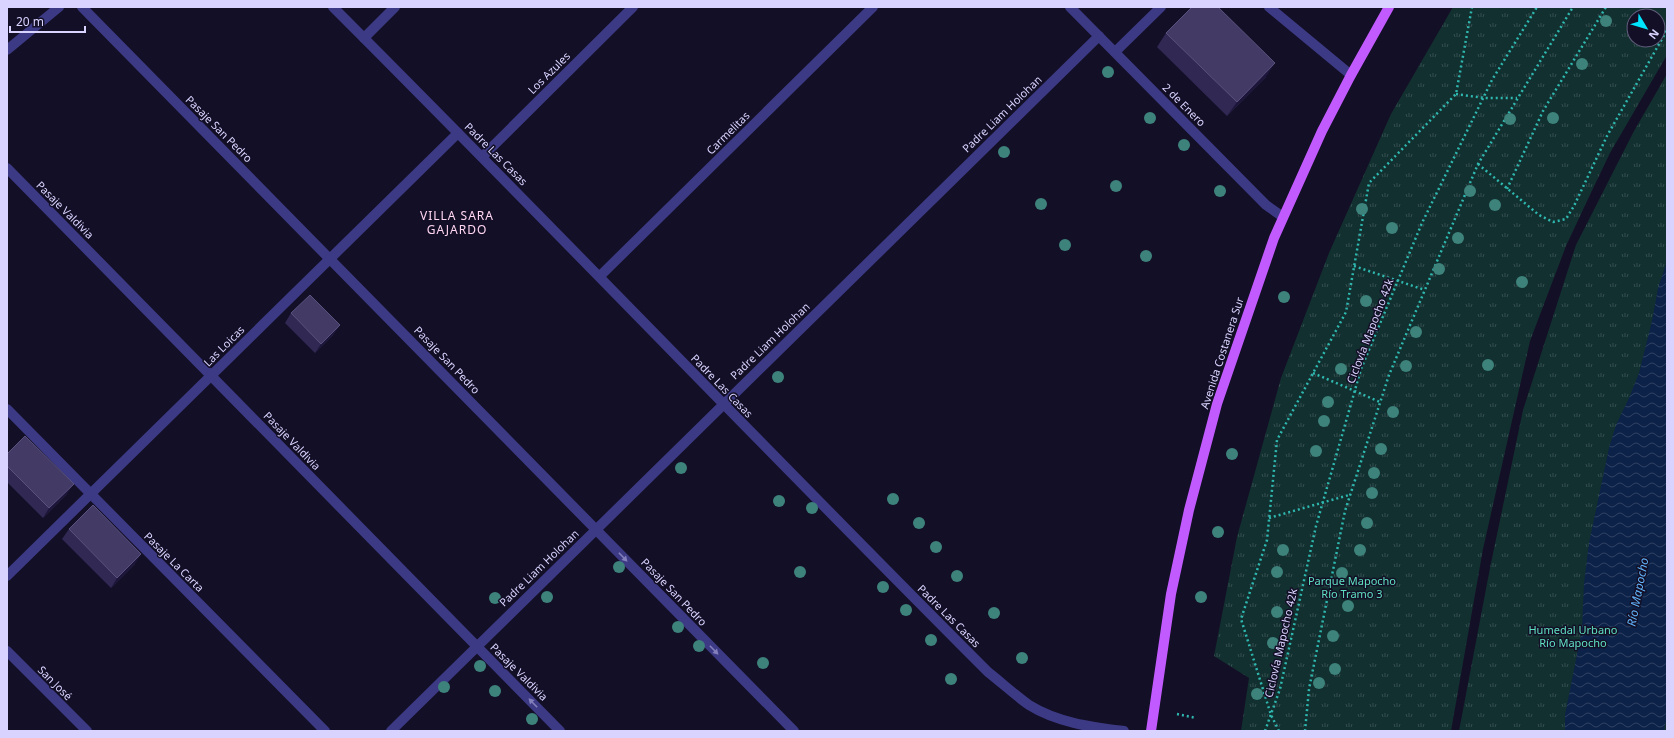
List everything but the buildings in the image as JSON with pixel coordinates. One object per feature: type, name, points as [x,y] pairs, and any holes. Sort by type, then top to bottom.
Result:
[{"type":"main road","name":"Avenida Costanera Sur","points":[[1151,731],[1171,594],[1189,510],[1217,404],[1274,238],[1283,217],[1322,131],[1389,7]]},
{"type":"street","points":[[7,50],[59,7]]},
{"type":"street","name":"Pasaje San Pedro","points":[[82,7],[794,731]]},
{"type":"street","name":"Padre Las Casas","points":[[332,7],[600,276],[723,404],[988,672],[1029,705],[1055,717],[1081,728],[1124,731]]},
{"type":"street","points":[[364,38],[395,7]]},
{"type":"street","name":"Los Azules","points":[[482,157],[633,7]]},
{"type":"street","name":"Carmelitas","points":[[600,276],[873,7]]},
{"type":"street","name":"2 de Enero","points":[[1070,7],[1266,205],[1283,217]]},
{"type":"street","points":[[1116,52],[1161,7]]},
{"type":"street","points":[[1269,7],[1351,75]]},
{"type":"street","name":"Padre Liam Holohan","points":[[391,731],[1099,36]]},
{"type":"street","name":"Las Loicas","points":[[7,576],[458,133]]},
{"type":"street","name":"Pasaje Valdivia","points":[[7,168],[560,731]]},
{"type":"street","name":"Pasaje La Carta","points":[[7,409],[324,731]]},
{"type":"street","name":"San José","points":[[7,651],[87,731]]},
{"type":"path","points":[[1279,731],[1271,715],[1241,620],[1267,540],[1277,440],[1346,312],[1369,183],[1456,94],[1472,7]]},
{"type":"path","name":"Ciclovía Mapocho 42k","points":[[1265,731],[1280,689],[1322,504],[1361,369],[1422,223],[1492,80],[1537,7]]},
{"type":"path","points":[[1305,731],[1309,689],[1344,511],[1389,375],[1478,164],[1572,7]]},
{"type":"path","points":[[1507,189],[1543,111],[1606,7]]},
{"type":"path","points":[[1478,164],[1539,215],[1553,222],[1566,219],[1574,206],[1607,136],[1667,30]]},
{"type":"path","points":[[1456,94],[1484,98],[1517,98]]},
{"type":"path","points":[[1354,266],[1425,290]]},
{"type":"path","points":[[1313,373],[1380,402]]},
{"type":"path","points":[[1269,518],[1350,495]]},
{"type":"path","points":[[1177,714],[1196,718]]},
{"type":"green space","name":"Parque Mapocho Río Tramo 3","points":[[1453,7],[1667,7],[1667,55],[1610,153],[1566,246],[1530,341],[1483,549],[1451,731],[1241,731],[1249,678],[1214,656],[1237,537],[1281,378],[1329,253],[1391,114]]},
{"type":"green space","name":"Humedal Urbano Río Mapocho","points":[[1667,74],[1667,731],[1459,731],[1490,568],[1523,410],[1576,245],[1634,131]]},
{"type":"water","name":"Río Mapocho","points":[[1667,261],[1667,716],[1664,731],[1565,731],[1565,715],[1582,629],[1584,583],[1589,543],[1609,448],[1616,425],[1639,373],[1652,321],[1658,288]]},
{"type":"district","name":"VILLA SARA GAJARDO","points":[[457,223]]}]
